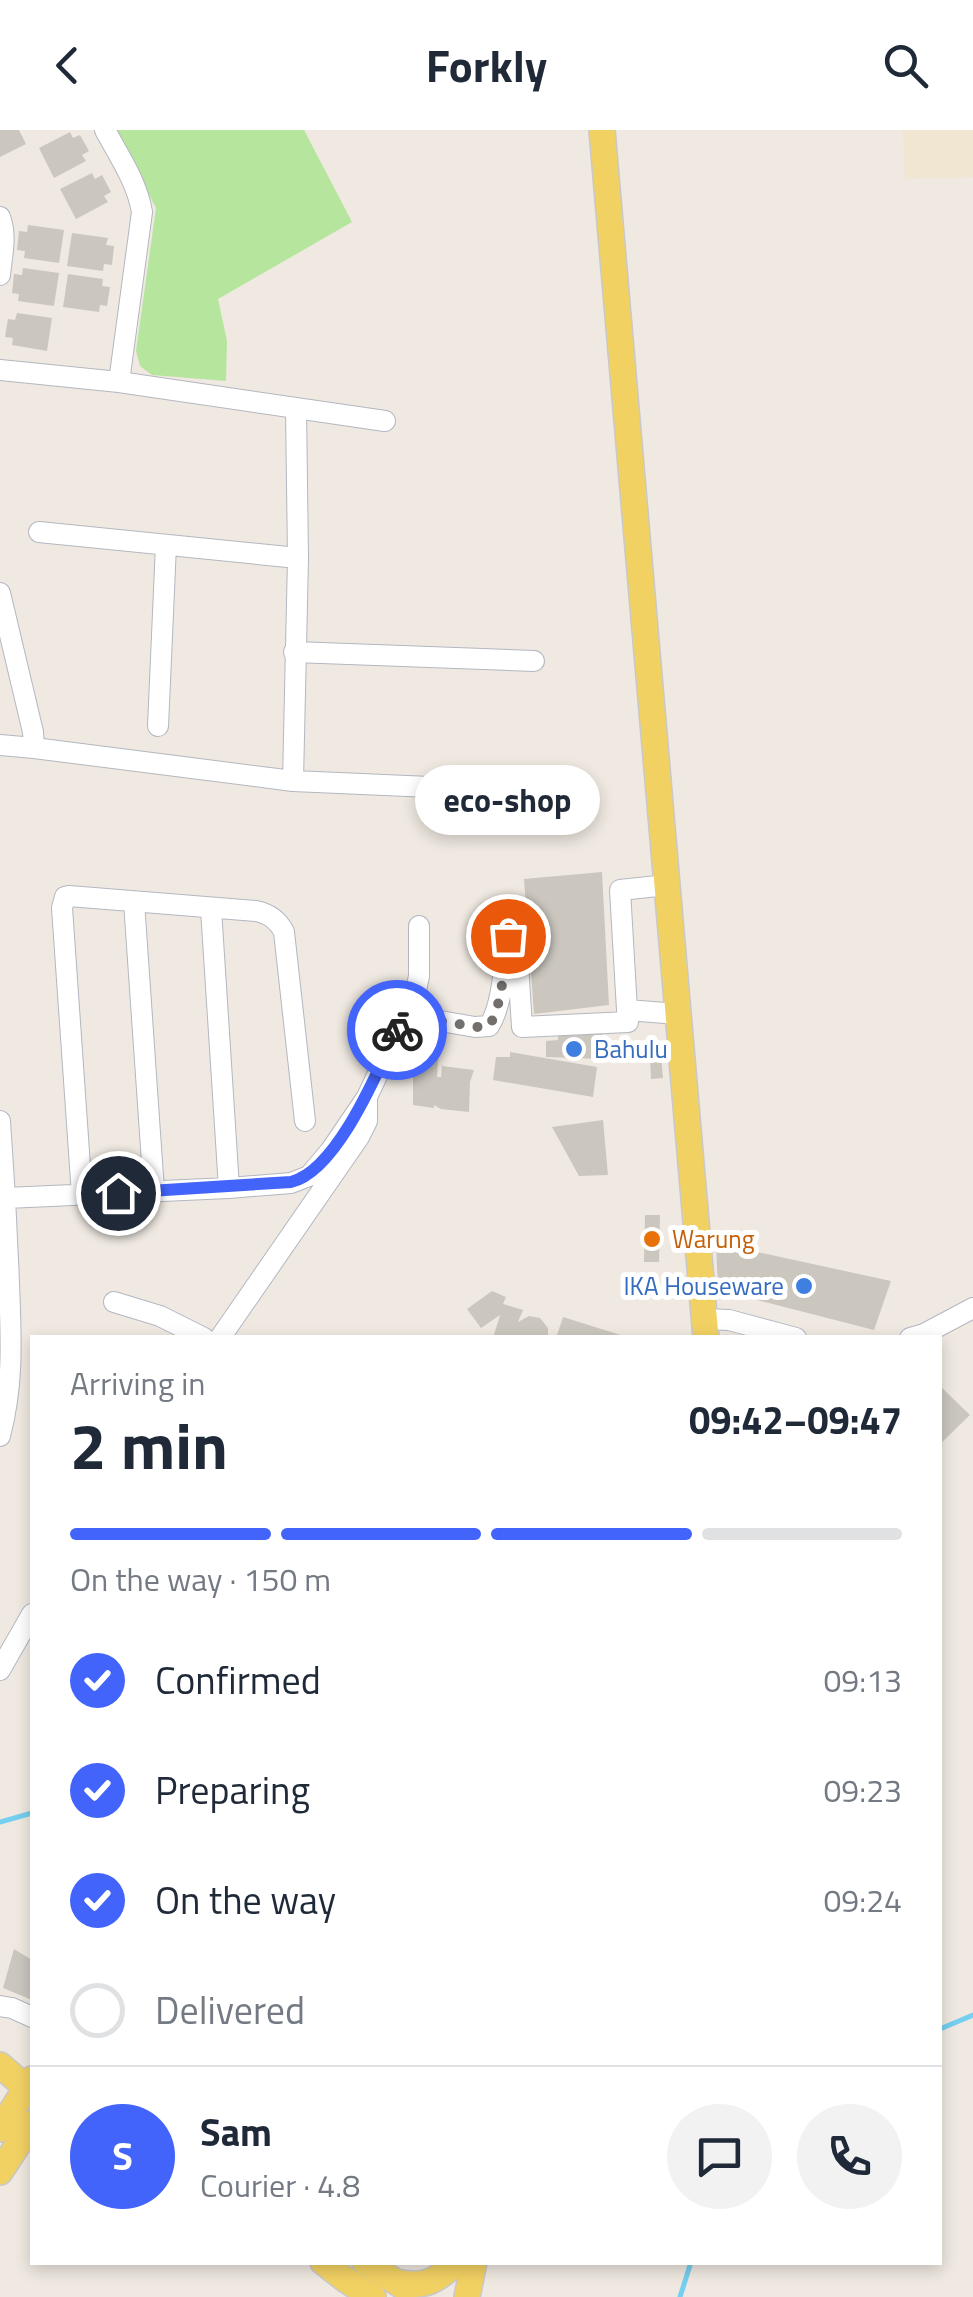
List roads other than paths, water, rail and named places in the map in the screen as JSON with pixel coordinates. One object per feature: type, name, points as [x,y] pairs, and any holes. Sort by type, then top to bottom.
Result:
[{"type":"main road","points":[[602,130],[705,1328]]},
{"type":"main road","points":[[0,2045],[30,2082]]},
{"type":"main road","points":[[0,2065],[30,2082]]},
{"type":"main road","points":[[0,2130],[30,2085]]},
{"type":"main road","points":[[0,2172],[30,2126]]},
{"type":"main road","points":[[328,2265],[372,2297]]},
{"type":"main road","points":[[370,2265],[420,2297]]},
{"type":"main road","points":[[396,2282],[428,2284],[463,2265]]},
{"type":"main road","points":[[436,2297],[464,2265]]},
{"type":"main road","points":[[456,2297],[465,2265]]},
{"type":"main road","points":[[465,2265],[467,2297]]},
{"type":"street","points":[[105,130],[131,177],[142,212],[118,382]]},
{"type":"street","points":[[0,216],[4,241],[0,275]]},
{"type":"street","points":[[0,370],[118,382],[386,421]]},
{"type":"street","points":[[292,781],[298,558],[296,408]]},
{"type":"street","points":[[39,532],[298,558]]},
{"type":"street","points":[[158,726],[166,545]]},
{"type":"street","points":[[0,593],[34,748]]},
{"type":"street","points":[[294,652],[534,661]]},
{"type":"street","points":[[0,745],[292,781],[519,792]]},
{"type":"street","points":[[518,964],[522,1026],[628,1022],[620,890],[667,885]]},
{"type":"street","points":[[82,1195],[62,908],[65,897],[264,913],[279,922],[284,932],[306,1121]]},
{"type":"street","points":[[134,902],[154,1191]]},
{"type":"street","points":[[212,909],[229,1188]]},
{"type":"street","points":[[6,1198],[229,1188],[291,1182],[309,1176],[367,1097],[406,1015],[418,984],[419,926]]},
{"type":"street","points":[[406,1015],[489,1026],[498,1000],[508,936]]},
{"type":"street","points":[[628,1010],[678,1014]]},
{"type":"street","points":[[222,1335],[359,1137],[367,1121],[367,1097]]},
{"type":"street","points":[[0,1122],[6,1198],[6,1371],[0,1436]]},
{"type":"street","points":[[114,1302],[160,1316],[198,1335]]},
{"type":"street","points":[[920,1335],[973,1308]]},
{"type":"street","points":[[705,1328],[729,1320],[785,1335]]},
{"type":"street","points":[[5,1661],[30,1617]]},
{"type":"street","points":[[5,1661],[30,1656]]},
{"type":"street","points":[[0,2006],[30,2015]]},
{"type":"waterway","points":[[0,1822],[30,1814]]},
{"type":"waterway","points":[[942,2028],[973,2015]]},
{"type":"waterway","points":[[680,2297],[690,2265]]},
{"type":"place","name":"eco-shop","points":[[508,936]]},
{"type":"place","name":"Bahulu","points":[[574,1049]]},
{"type":"place","name":"Warung","points":[[652,1239]]},
{"type":"place","name":"IKA Houseware","points":[[804,1286]]}]
